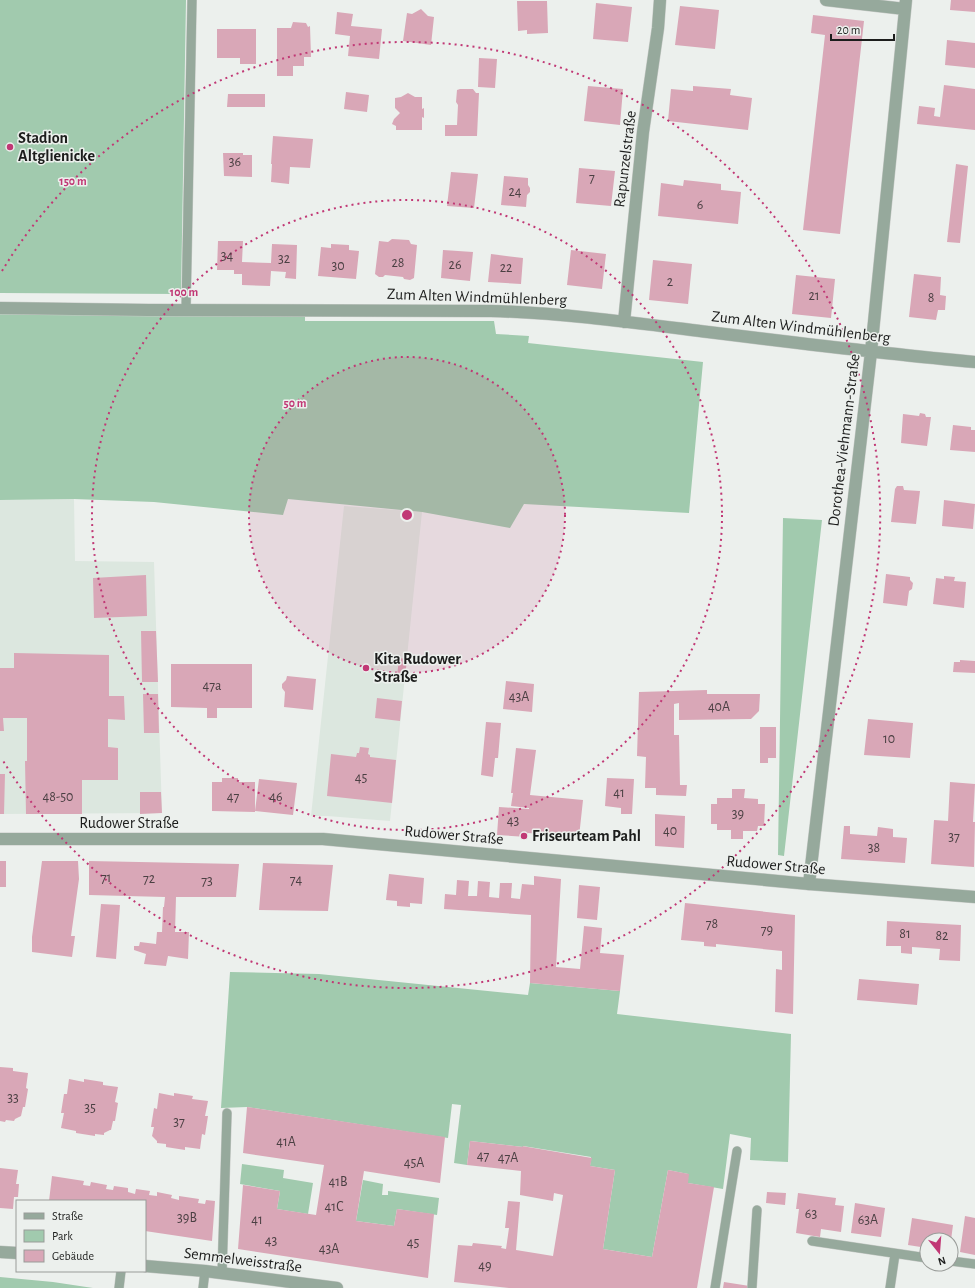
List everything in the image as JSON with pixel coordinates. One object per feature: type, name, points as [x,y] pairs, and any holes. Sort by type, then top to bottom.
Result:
[{"type":"street","name":"Rapunzelstraße","points":[[624,322],[642,147],[660,0]]},
{"type":"street","points":[[826,0],[905,5]]},
{"type":"street","name":"Dorothea-Viehmann-Straße","points":[[809,884],[871,352],[905,5]]},
{"type":"street","name":"Zum Alten Windmühlenberg","points":[[0,308],[186,310],[491,310],[531,312],[871,352],[975,362]]},
{"type":"street","name":"Rudower Straße","points":[[0,839],[323,839],[809,884],[975,897]]},
{"type":"street","points":[[0,1252],[16,1253]]},
{"type":"street","name":"Semmelweisstraße","points":[[146,1266],[205,1271],[337,1288]]},
{"type":"lane","points":[[186,310],[192,0]]},
{"type":"lane","points":[[222,1274],[227,1114]]},
{"type":"lane","points":[[715,1288],[737,1151]]},
{"type":"lane","points":[[752,1286],[757,1210]]},
{"type":"lane","points":[[812,1241],[919,1257]]},
{"type":"lane","points":[[890,1288],[895,1254]]},
{"type":"lane","points":[[959,1262],[975,1264]]},
{"type":"lane","points":[[203,1288],[205,1271]]},
{"type":"lane","points":[[119,1288],[121,1272]]},
{"type":"shaded area","points":[[74,499],[75,561],[154,562],[162,813],[0,814],[0,500]]},
{"type":"shaded area","name":"Kita Rudower Straße","points":[[344,506],[422,512],[390,821],[311,816]]},
{"type":"green space","points":[[0,0],[186,0],[181,294],[0,293]]},
{"type":"green space","points":[[0,313],[305,315],[305,321],[494,321],[496,334],[529,336],[528,343],[703,362],[689,513],[524,504],[510,528],[422,512],[288,499],[283,515],[154,502],[74,499],[0,500]]},
{"type":"green space","points":[[783,518],[822,520],[784,856],[778,855]]},
{"type":"green space","points":[[230,972],[319,974],[528,995],[530,983],[620,991],[617,1014],[791,1034],[788,1162],[750,1160],[751,1138],[730,1134],[723,1189],[688,1183],[688,1174],[668,1170],[652,1257],[603,1249],[615,1170],[590,1166],[591,1157],[523,1146],[470,1141],[467,1165],[454,1163],[461,1105],[452,1104],[448,1138],[247,1107],[221,1108]]},
{"type":"green space","points":[[242,1164],[284,1170],[283,1178],[313,1183],[308,1214],[277,1209],[280,1191],[240,1184]]},
{"type":"green space","points":[[363,1180],[383,1184],[382,1195],[388,1195],[388,1191],[439,1198],[437,1215],[397,1209],[394,1226],[356,1221]]},
{"type":"green space","points":[[0,1277],[53,1282],[93,1288],[0,1288]]},
{"type":"building","points":[[951,0],[975,0],[975,12],[950,10]]},
{"type":"building","points":[[517,1],[547,1],[548,33],[527,34],[527,30],[518,31]]},
{"type":"building","points":[[596,3],[632,7],[628,42],[593,39]]},
{"type":"building","points":[[680,6],[719,10],[715,49],[675,45]]},
{"type":"building","points":[[421,9],[428,16],[434,17],[431,45],[403,41],[407,13],[412,14]]},
{"type":"building","points":[[337,12],[353,14],[351,26],[382,29],[379,59],[348,56],[350,36],[335,34]]},
{"type":"building","points":[[813,15],[864,21],[840,234],[803,230],[825,35],[811,33]]},
{"type":"building","points":[[293,22],[306,23],[308,27],[310,26],[311,57],[304,57],[304,66],[293,66],[293,76],[277,76],[277,28],[291,28]]},
{"type":"building","points":[[217,29],[256,29],[256,64],[240,64],[240,58],[217,58]]},
{"type":"building","points":[[947,40],[975,43],[975,68],[945,65]]},
{"type":"building","points":[[479,58],[497,59],[495,88],[478,87]]},
{"type":"building","points":[[944,85],[975,89],[975,130],[917,124],[919,106],[935,108],[934,116],[940,117]]},
{"type":"building","points":[[588,86],[623,89],[620,125],[584,121]]},
{"type":"building","points":[[693,86],[731,89],[730,95],[752,98],[748,130],[668,121],[671,89],[693,91]]},
{"type":"building","points":[[473,89],[476,93],[479,93],[477,136],[445,136],[445,125],[457,125],[457,90]]},
{"type":"building","points":[[346,92],[369,95],[367,112],[344,109]]},
{"type":"building","points":[[408,93],[415,97],[422,97],[424,118],[422,117],[422,130],[396,130],[396,126],[392,124],[394,119],[400,113],[395,108],[395,98],[401,97]]},
{"type":"building","points":[[228,94],[265,94],[265,107],[227,107]]},
{"type":"building","points":[[273,136],[313,139],[310,168],[290,167],[289,184],[271,182]]},
{"type":"building","points":[[223,153],[243,153],[243,155],[252,155],[252,177],[224,176]]},
{"type":"building","points":[[956,164],[968,166],[960,243],[947,242]]},
{"type":"building","points":[[579,168],[615,171],[611,206],[576,203]]},
{"type":"building","points":[[451,172],[478,174],[474,208],[447,206]]},
{"type":"building","points":[[504,176],[528,178],[530,192],[527,195],[526,207],[501,205]]},
{"type":"building","points":[[684,180],[721,184],[721,190],[741,192],[738,224],[658,216],[661,183],[683,186]]},
{"type":"building","points":[[392,239],[409,240],[411,244],[417,245],[414,278],[410,280],[404,279],[403,277],[385,275],[383,277],[379,277],[375,274],[379,241],[388,242]]},
{"type":"building","points":[[218,241],[243,241],[242,262],[271,263],[272,244],[297,245],[296,279],[285,278],[286,272],[271,271],[270,286],[242,285],[242,274],[234,274],[234,270],[217,270]]},
{"type":"building","points":[[331,244],[349,245],[349,250],[359,251],[356,279],[318,276],[321,247],[331,248]]},
{"type":"building","points":[[443,250],[473,252],[470,281],[441,278]]},
{"type":"building","points":[[571,250],[606,254],[602,289],[567,285]]},
{"type":"building","points":[[491,254],[523,258],[521,284],[488,282]]},
{"type":"building","points":[[653,260],[692,264],[688,304],[649,300]]},
{"type":"building","points":[[914,274],[941,277],[940,295],[946,296],[945,310],[938,310],[936,320],[909,317]]},
{"type":"building","points":[[796,275],[835,279],[831,318],[792,314]]},
{"type":"building","points":[[920,413],[925,414],[926,417],[931,417],[927,446],[901,443],[903,414],[919,416]]},
{"type":"building","points":[[953,425],[971,427],[971,430],[975,430],[975,452],[950,450]]},
{"type":"building","points":[[897,486],[903,486],[904,490],[920,491],[916,524],[891,522],[895,489]]},
{"type":"building","points":[[944,500],[975,504],[973,529],[942,526]]},
{"type":"building","points":[[886,574],[910,577],[910,580],[913,583],[912,589],[909,591],[907,606],[883,603]]},
{"type":"building","points":[[146,575],[147,616],[94,618],[93,578]]},
{"type":"building","points":[[944,576],[955,577],[954,581],[966,582],[964,608],[933,604],[936,578],[944,579]]},
{"type":"building","points":[[141,631],[156,631],[158,682],[142,682]]},
{"type":"building","points":[[14,653],[109,655],[109,696],[124,696],[125,720],[108,719],[108,747],[118,748],[118,780],[82,780],[82,814],[26,814],[25,761],[27,761],[27,718],[3,718],[4,731],[0,731],[0,668],[14,668]]},
{"type":"building","points":[[399,658],[407,659],[405,678],[397,677]]},
{"type":"building","points":[[960,660],[975,661],[975,673],[953,672],[954,662],[960,662]]},
{"type":"building","points":[[171,664],[252,664],[252,708],[217,708],[217,718],[207,718],[207,708],[171,707]]},
{"type":"building","points":[[287,676],[316,679],[313,710],[284,707],[285,692],[282,688],[282,684],[286,680]]},
{"type":"building","points":[[506,681],[534,684],[532,712],[503,709]]},
{"type":"building","points":[[707,690],[707,694],[760,694],[759,711],[751,719],[679,720],[679,703],[674,704],[674,735],[679,735],[680,785],[687,785],[686,796],[656,795],[656,788],[645,788],[646,757],[637,756],[639,692]]},
{"type":"building","points":[[143,694],[158,694],[159,733],[144,733]]},
{"type":"building","points":[[377,698],[402,701],[400,721],[375,718]]},
{"type":"building","points":[[868,719],[913,723],[910,758],[864,755]]},
{"type":"building","points":[[486,722],[501,723],[498,758],[495,758],[493,777],[481,775]]},
{"type":"building","points":[[760,727],[776,727],[776,758],[768,758],[768,763],[760,763]]},
{"type":"building","points":[[360,747],[369,748],[368,754],[370,757],[396,760],[392,803],[327,796],[331,754],[356,757],[357,753],[359,753]]},
{"type":"building","points":[[516,748],[536,750],[530,795],[583,800],[579,837],[528,833],[527,837],[497,835],[499,807],[529,809],[511,806]]},
{"type":"building","points":[[0,774],[5,774],[4,814],[0,814]]},
{"type":"building","points":[[222,778],[238,778],[238,782],[255,782],[255,812],[212,811],[212,782],[222,782]]},
{"type":"building","points":[[607,778],[634,779],[632,814],[621,814],[621,808],[605,806]]},
{"type":"building","points":[[259,779],[297,783],[293,815],[255,811]]},
{"type":"building","points":[[950,782],[975,784],[973,822],[975,822],[974,867],[931,864],[934,820],[948,821]]},
{"type":"building","points":[[732,789],[745,789],[744,798],[758,799],[758,804],[765,804],[764,826],[758,826],[757,831],[743,831],[743,839],[731,839],[731,830],[717,830],[717,824],[711,824],[711,804],[717,804],[717,798],[732,798]]},
{"type":"building","points":[[140,792],[161,792],[162,813],[140,814]]},
{"type":"building","points":[[655,814],[685,816],[684,848],[655,846]]},
{"type":"building","points":[[844,826],[850,826],[850,834],[877,836],[878,827],[893,829],[893,837],[907,838],[905,863],[841,859]]},
{"type":"building","points":[[0,861],[6,861],[6,887],[0,887]]},
{"type":"building","points":[[42,861],[78,861],[79,879],[71,936],[75,936],[72,957],[32,952],[32,937]]},
{"type":"building","points":[[89,861],[239,864],[236,897],[176,897],[175,932],[189,932],[188,959],[168,956],[166,966],[144,964],[146,954],[134,950],[134,946],[139,946],[140,942],[156,944],[157,932],[162,932],[165,897],[89,895]]},
{"type":"building","points":[[263,863],[333,865],[328,911],[259,910]]},
{"type":"building","points":[[389,874],[424,878],[422,904],[410,903],[410,907],[397,906],[397,901],[386,900]]},
{"type":"building","points":[[534,876],[561,879],[556,967],[580,969],[584,926],[602,928],[600,953],[624,955],[620,991],[530,983],[531,915],[444,909],[445,894],[456,895],[457,880],[469,881],[468,896],[477,896],[478,881],[490,882],[489,897],[499,898],[500,883],[512,883],[511,898],[520,899],[522,884],[534,885]]},
{"type":"building","points":[[579,885],[600,887],[597,920],[577,918]]},
{"type":"building","points":[[685,903],[795,915],[793,1014],[775,1012],[776,969],[782,970],[782,951],[716,944],[716,947],[704,946],[704,942],[681,940]]},
{"type":"building","points":[[101,904],[120,905],[116,959],[96,957]]},
{"type":"building","points":[[887,921],[961,925],[960,961],[939,960],[940,949],[912,947],[912,954],[901,953],[901,946],[886,946]]},
{"type":"building","points":[[859,979],[919,984],[917,1005],[857,1000]]},
{"type":"building","points":[[0,1067],[13,1068],[13,1071],[28,1073],[26,1088],[28,1089],[25,1107],[23,1107],[21,1116],[14,1121],[0,1121]]},
{"type":"building","points":[[69,1079],[84,1082],[84,1079],[103,1082],[103,1085],[118,1087],[115,1102],[118,1103],[115,1121],[113,1121],[111,1130],[104,1133],[104,1135],[95,1134],[95,1136],[76,1133],[76,1131],[61,1128],[64,1113],[61,1113],[64,1094],[67,1094]]},
{"type":"building","points":[[159,1093],[174,1096],[174,1093],[193,1096],[192,1099],[208,1101],[205,1116],[208,1116],[205,1135],[202,1134],[200,1149],[185,1147],[185,1150],[166,1147],[166,1144],[157,1143],[152,1136],[154,1127],[151,1127],[154,1108],[157,1109]]},
{"type":"building","points":[[247,1107],[445,1137],[440,1183],[364,1171],[356,1221],[394,1226],[397,1209],[434,1214],[428,1278],[238,1249],[243,1185],[280,1191],[277,1209],[316,1215],[324,1165],[243,1153]]},
{"type":"building","points":[[470,1141],[523,1147],[522,1146],[592,1158],[590,1166],[615,1170],[603,1249],[652,1257],[668,1170],[689,1174],[688,1183],[714,1187],[697,1288],[509,1288],[454,1282],[458,1245],[472,1246],[473,1243],[502,1246],[501,1248],[506,1249],[509,1228],[505,1228],[508,1201],[520,1202],[516,1250],[553,1256],[563,1195],[554,1193],[553,1201],[520,1195],[521,1171],[467,1165]]},
{"type":"building","points":[[0,1168],[18,1170],[16,1184],[19,1184],[18,1197],[14,1197],[13,1209],[0,1208]]},
{"type":"building","points":[[52,1176],[84,1181],[83,1185],[90,1186],[91,1182],[107,1185],[106,1189],[113,1190],[114,1186],[128,1188],[128,1192],[135,1194],[136,1189],[150,1191],[149,1195],[157,1196],[157,1192],[172,1195],[171,1198],[179,1200],[179,1196],[199,1199],[198,1203],[205,1204],[206,1200],[215,1201],[212,1241],[146,1231],[146,1200],[49,1200]]},
{"type":"building","points":[[767,1192],[786,1193],[785,1205],[766,1203]]},
{"type":"building","points":[[798,1193],[836,1198],[835,1205],[844,1206],[841,1232],[821,1229],[820,1237],[796,1233],[799,1209],[796,1209]]},
{"type":"building","points":[[855,1203],[885,1208],[881,1237],[851,1233]]},
{"type":"building","points":[[965,1216],[975,1218],[975,1255],[960,1252]]},
{"type":"building","points":[[912,1218],[953,1225],[952,1232],[919,1232],[919,1247],[908,1245]]},
{"type":"building","points":[[724,1282],[756,1287],[756,1288],[723,1288]]},
{"type":"place","name":"Stadion Altglienicke","points":[[10,147]]},
{"type":"place","name":"Kita Rudower Straße","points":[[366,668]]},
{"type":"place","name":"Friseurteam Pahl","points":[[524,836]]}]
